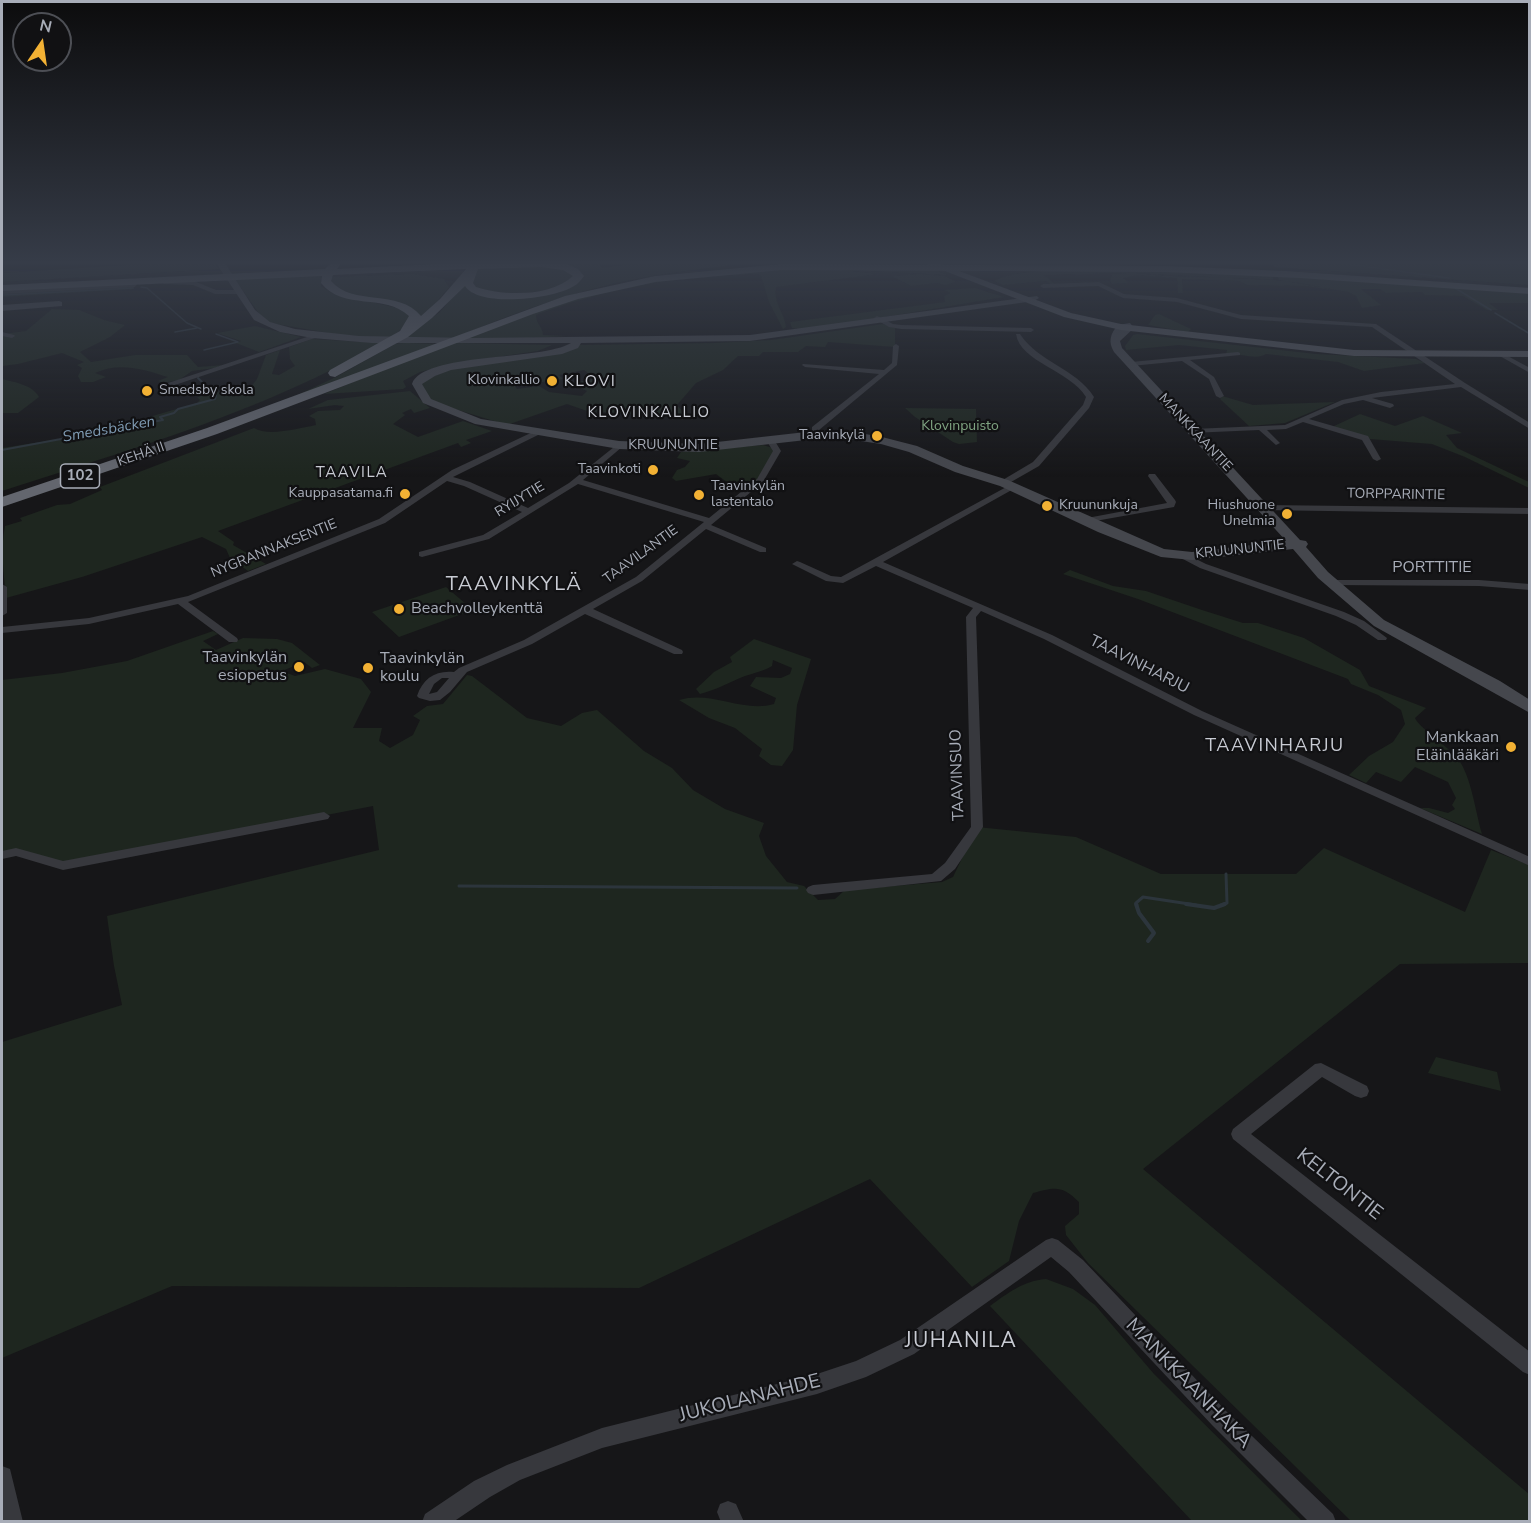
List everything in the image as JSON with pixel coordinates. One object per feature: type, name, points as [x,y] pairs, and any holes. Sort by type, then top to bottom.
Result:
[{"type":"highway","name":"KEHÄ II","points":[[2,502],[159,449],[257,411],[404,334]]},
{"type":"highway","points":[[159,449],[479,334]]},
{"type":"highway","name":"KEHÄ II","points":[[2,495],[278,400]]},
{"type":"main road","points":[[313,334],[425,342],[469,338],[573,343],[789,334]]},
{"type":"main road","name":"MANKKAANTIE","points":[[1120,334],[1115,340],[1116,347],[1323,575],[1335,583],[1360,609],[1379,623],[1494,685],[1530,708]]},
{"type":"main road","points":[[1186,334],[1333,352],[1419,355],[1530,354]]},
{"type":"main road","name":"KRUUNUNTIE","points":[[573,343],[551,353],[468,364],[427,375],[417,382],[418,389],[427,401],[442,409],[486,424],[619,445],[691,448],[815,435],[854,436],[892,443],[913,449],[950,466],[1009,484],[1156,551],[1184,556],[1297,544]]},
{"type":"street","points":[[2,334],[12,336]]},
{"type":"street","points":[[815,435],[815,429],[895,363],[897,334]]},
{"type":"street","points":[[797,564],[829,579],[843,580],[1009,484],[1041,459],[1086,406],[1090,396],[1077,380],[1029,350],[1017,334]]},
{"type":"street","points":[[1388,334],[1462,385],[1530,427]]},
{"type":"street","points":[[169,384],[196,376],[191,374],[214,371],[319,335]]},
{"type":"street","points":[[1131,364],[1238,354]]},
{"type":"street","points":[[1500,354],[1530,370]]},
{"type":"street","points":[[1185,360],[1212,378],[1220,396]]},
{"type":"street","points":[[805,365],[885,372]]},
{"type":"street","points":[[1193,431],[1286,427],[1342,402],[1462,385]]},
{"type":"street","points":[[1364,398],[1390,406]]},
{"type":"street","points":[[1303,420],[1365,438],[1377,459]]},
{"type":"street","points":[[1262,429],[1276,443]]},
{"type":"street","name":"NYGRANNAKSENTIE","points":[[2,630],[77,623],[181,601],[382,521],[446,478],[535,433]]},
{"type":"street","name":"TAAVILANTIE","points":[[450,674],[528,642],[639,579],[760,480],[777,451],[770,440]]},
{"type":"street","name":"RYIJYTIE","points":[[422,554],[486,537],[576,481],[619,445]]},
{"type":"street","points":[[1088,521],[1172,505],[1152,476]]},
{"type":"street","points":[[446,478],[467,484],[528,511]]},
{"type":"street","points":[[576,481],[708,524],[763,550]]},
{"type":"street","name":"TORPPARINTIE","points":[[1263,507],[1530,511]]},
{"type":"street","points":[[1184,556],[1203,566],[1340,614],[1360,623],[1382,638]]},
{"type":"street","name":"TAAVINHARJU","points":[[876,562],[1048,637],[1198,713],[1530,862]]},
{"type":"street","name":"PORTTITIE","points":[[1335,583],[1479,583],[1530,587]]},
{"type":"street","points":[[2,587],[2,613]]},
{"type":"street","points":[[181,601],[233,640]]},
{"type":"street","name":"TAAVINSUO","points":[[813,890],[936,878],[950,866],[977,827],[970,618],[979,607]]},
{"type":"street","points":[[586,610],[678,652]]},
{"type":"street","points":[[2,855],[16,852],[63,866],[324,816]]},
{"type":"street","name":"KELTONTIE","points":[[1361,1091],[1321,1069],[1239,1134],[1530,1365]]},
{"type":"street","name":"JUKOLANAHDE","points":[[433,1521],[482,1489],[514,1472],[591,1442],[679,1417],[817,1384],[859,1370],[907,1347],[1052,1246]]},
{"type":"street","name":"MANKKAANHAKA","points":[[1052,1246],[1065,1255],[1220,1418],[1324,1521]]},
{"type":"street","points":[[2,1476],[12,1521]]},
{"type":"green space","points":[[2,334],[114,334],[80,352],[91,362],[135,355],[187,355],[198,367],[223,365],[192,371],[179,380],[163,383],[158,381],[168,377],[142,369],[123,367],[104,369],[95,373],[106,377],[93,382],[81,382],[78,376],[82,368],[77,365],[84,362],[62,353],[2,366]]},
{"type":"green space","points":[[220,334],[289,334],[301,337],[246,357],[259,352],[236,343],[241,341]]},
{"type":"green space","points":[[335,334],[395,334],[390,338]]},
{"type":"green space","points":[[409,334],[568,336],[508,339],[404,338]]},
{"type":"green space","points":[[812,334],[895,334],[895,347],[828,342],[825,347],[806,346],[798,352],[763,352],[759,356],[738,356],[723,370],[696,383],[677,405],[687,417],[587,411],[567,404],[507,425],[432,402],[421,382],[451,369],[579,345],[771,340]],"holes":[[[584,370],[593,377],[591,380],[578,384],[580,388],[587,391],[582,396],[549,392],[539,386],[517,389],[515,386],[563,379],[559,375]]]},
{"type":"green space","points":[[1133,335],[1316,354],[1416,359],[1425,363],[1364,371],[1338,362],[1266,354],[1252,357],[1226,354],[1227,350],[1179,345],[1126,350],[1125,346]]},
{"type":"green space","points":[[312,339],[381,343],[290,389],[243,409],[147,444],[2,491],[2,448],[91,434],[197,403],[200,400],[197,397],[237,387],[250,388],[257,379],[266,355],[280,350],[272,374],[279,375],[295,366],[290,359],[289,347]]},
{"type":"green space","points":[[365,342],[554,343],[456,343],[552,345],[538,351],[456,363],[420,372],[403,381],[406,387],[403,389],[324,394],[449,343],[410,343],[437,344],[259,413],[336,377],[395,344],[406,344]]},
{"type":"green space","points":[[2,379],[28,387],[39,397],[18,413],[2,413]]},
{"type":"green space","points":[[410,391],[430,408],[414,413],[411,409],[402,413],[405,415],[393,424],[418,437],[463,421],[492,431],[466,440],[471,443],[461,447],[458,443],[218,531],[234,542],[233,545],[266,564],[248,571],[230,558],[226,549],[202,537],[82,577],[6,598],[3,571],[5,526],[22,521],[20,518],[57,505],[70,504],[102,490],[100,487],[254,428],[260,431],[276,432],[316,425],[315,419],[309,416],[318,411],[340,410],[344,406],[308,409],[328,400]]},
{"type":"green space","points":[[1222,396],[1253,405],[1335,402],[1285,423],[1249,426],[1220,399]]},
{"type":"green space","name":"Klovinpuisto","points":[[905,408],[976,409],[977,442],[959,444],[953,442]]},
{"type":"green space","points":[[1360,414],[1395,426],[1423,416],[1462,433],[1446,435],[1457,448],[1529,482],[1529,488],[1432,444],[1370,439],[1332,427]]},
{"type":"green space","points":[[763,445],[773,448],[774,451],[757,480],[747,489],[732,486],[716,474],[676,481],[672,478],[677,470],[685,467],[690,461],[677,458],[681,452]]},
{"type":"green space","points":[[1070,570],[1113,586],[1146,591],[1243,623],[1258,623],[1304,638],[1360,670],[1369,686],[1426,708],[1415,718],[1422,727],[1454,754],[1463,766],[1470,784],[1482,834],[1420,808],[1448,813],[1455,809],[1452,805],[1456,798],[1448,782],[1415,767],[1401,782],[1376,772],[1366,783],[1349,775],[1369,756],[1393,742],[1405,724],[1401,710],[1378,695],[1351,684],[1348,679],[1138,599],[1063,574]]},
{"type":"green space","points":[[446,587],[473,610],[399,637],[372,612]]},
{"type":"green space","points":[[213,631],[218,634],[203,641],[216,650],[243,638],[277,639],[292,643],[320,665],[312,668],[304,662],[282,671],[295,676],[325,669],[361,679],[371,692],[353,728],[382,728],[379,741],[390,748],[413,735],[420,720],[413,716],[427,706],[443,704],[467,675],[472,676],[527,718],[561,726],[582,713],[597,710],[644,751],[672,768],[693,790],[725,809],[764,823],[759,836],[766,856],[787,882],[804,886],[818,900],[835,899],[845,890],[942,882],[953,877],[977,827],[1076,837],[1161,874],[1296,874],[1324,848],[1465,912],[1491,850],[1529,865],[1529,963],[1400,964],[1143,1169],[1529,1494],[1529,1521],[1351,1521],[1088,1263],[1066,1235],[1065,1226],[1079,1214],[1079,1202],[1068,1193],[1058,1189],[1033,1193],[1019,1221],[1009,1261],[972,1287],[870,1179],[639,1288],[172,1286],[2,1358],[2,1042],[122,1005],[107,916],[379,850],[373,806],[63,866],[16,852],[2,855],[2,680],[62,673],[127,661]]},
{"type":"green space","points":[[754,639],[811,659],[797,705],[793,750],[782,766],[771,765],[759,756],[762,749],[735,728],[709,718],[679,700],[703,698],[750,706],[774,704],[776,698],[750,686],[756,677],[781,678],[790,674],[792,668],[773,660],[769,668],[712,690],[700,694],[696,689],[714,672],[732,662],[730,657]]},
{"type":"green space","points":[[1436,1057],[1497,1072],[1501,1091],[1428,1073]]},
{"type":"green space","points":[[1046,1279],[1073,1289],[1095,1305],[1154,1374],[1302,1521],[1192,1521],[990,1306],[1023,1285]]},
{"type":"waterway","points":[[204,350],[238,342],[216,334]]},
{"type":"waterway","name":"Smedsbäcken","points":[[2,450],[163,420],[160,417],[174,413],[178,409],[215,399],[216,396],[198,378]]},
{"type":"waterway","points":[[1221,905],[1227,903],[1226,874]]},
{"type":"waterway","points":[[459,886],[797,888]]},
{"type":"waterway","points":[[1137,905],[1136,903],[1143,897],[1196,905]]},
{"type":"waterway","points":[[1136,904],[1139,913],[1154,933],[1148,941]]},
{"type":"waterway","points":[[1186,904],[1214,908],[1225,904]]},
{"type":"place","name":"Klovinkallio","points":[[552,381]]},
{"type":"place","name":"Smedsby skola","points":[[147,391]]},
{"type":"place","name":"Taavinkylä","points":[[877,436]]},
{"type":"place","name":"Taavinkoti","points":[[653,470]]},
{"type":"place","name":"Kauppasatama.fi","points":[[405,494]]},
{"type":"place","name":"Taavinkylän lastentalo","points":[[699,495]]},
{"type":"place","name":"Kruununkuja","points":[[1047,506]]},
{"type":"place","name":"Hiushuone Unelmia","points":[[1287,514]]},
{"type":"place","name":"Beachvolleykenttä","points":[[399,609]]},
{"type":"place","name":"Taavinkylän esiopetus","points":[[299,667]]},
{"type":"place","name":"Taavinkylän koulu","points":[[368,668]]},
{"type":"place","name":"Mankkaan Eläinlääkäri","points":[[1511,747]]},
{"type":"district","name":"KLOVI","points":[[590,382]]},
{"type":"district","name":"KLOVINKALLIO","points":[[649,413]]},
{"type":"district","name":"TAAVILA","points":[[352,473]]},
{"type":"district","name":"TAAVINKYLÄ","points":[[514,585]]},
{"type":"district","name":"TAAVINHARJU","points":[[1275,747]]},
{"type":"district","name":"JUHANILA","points":[[961,1342]]}]
